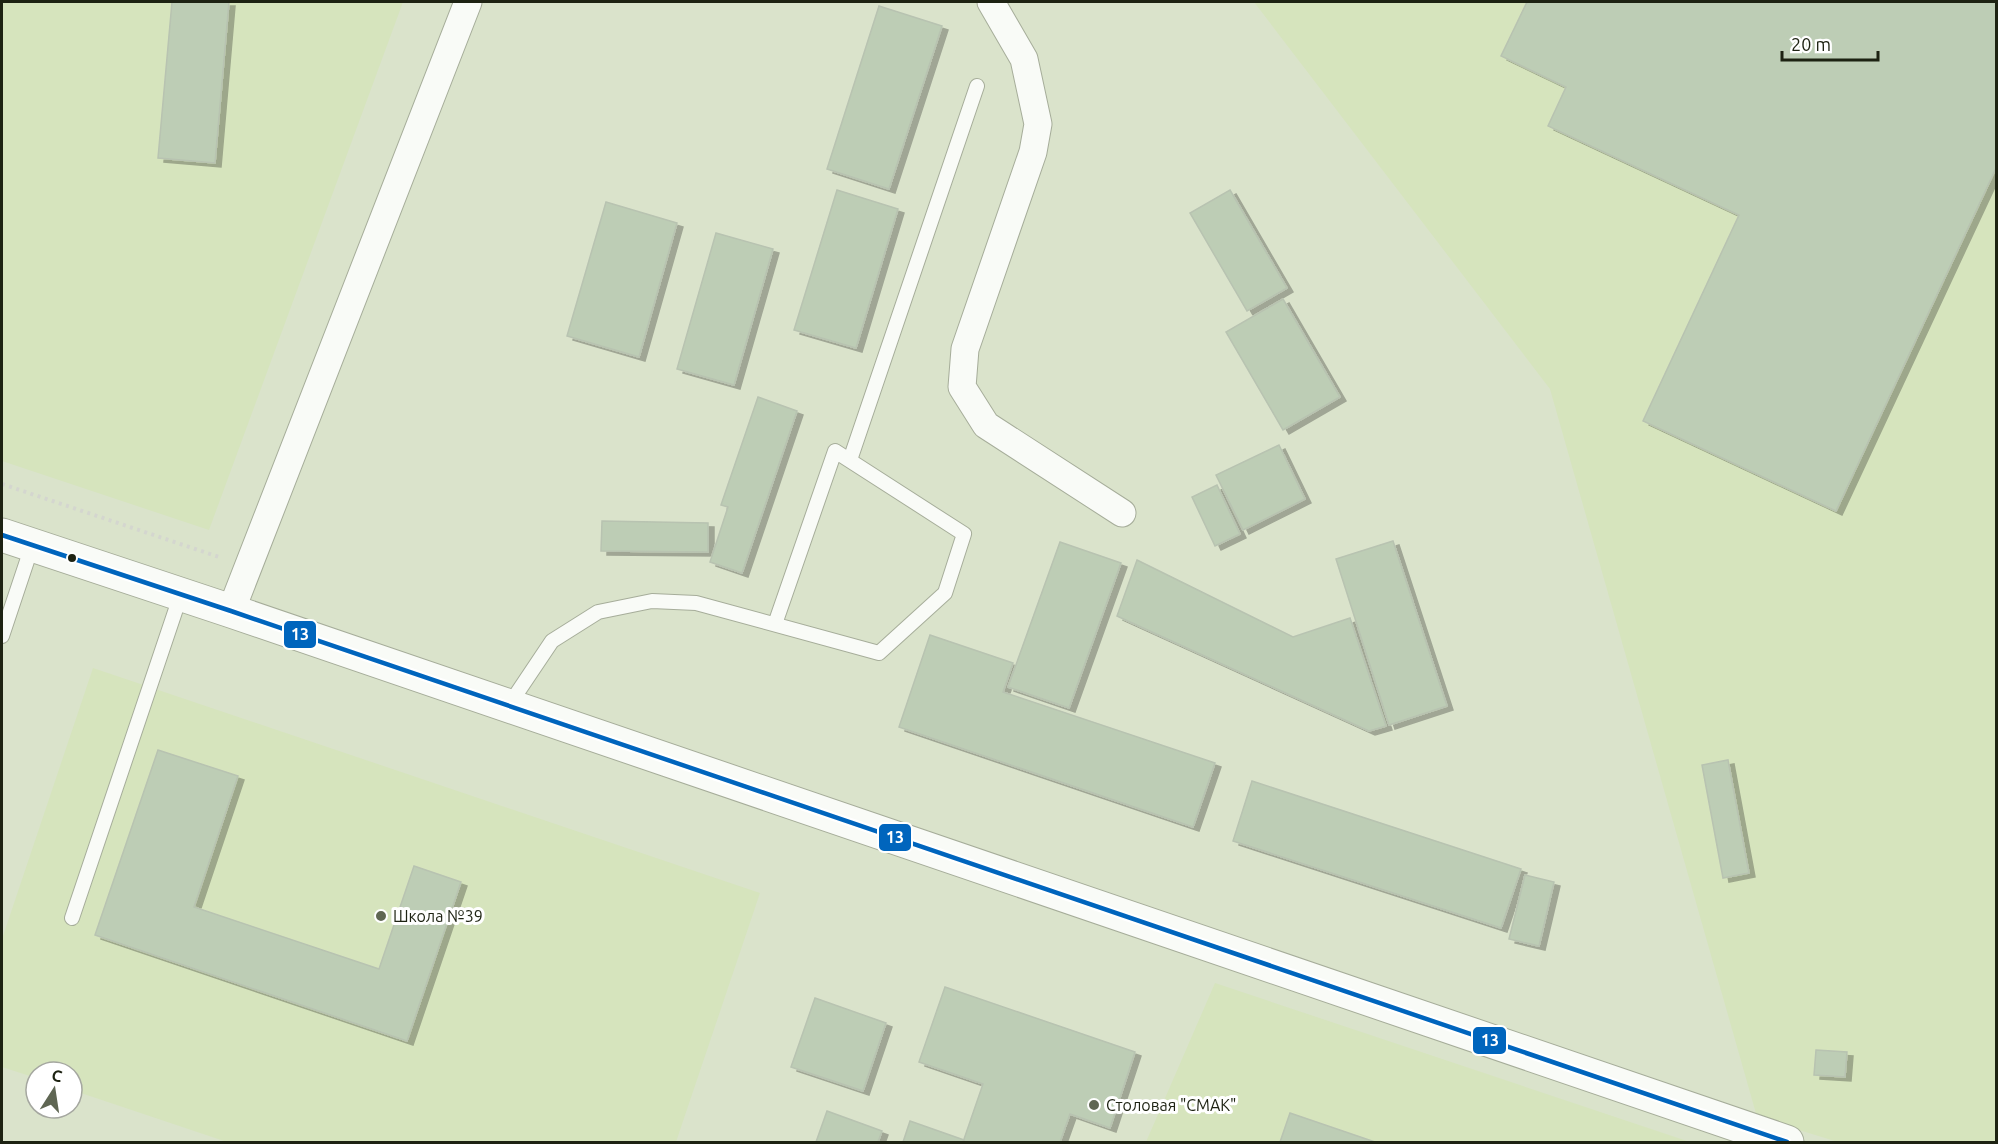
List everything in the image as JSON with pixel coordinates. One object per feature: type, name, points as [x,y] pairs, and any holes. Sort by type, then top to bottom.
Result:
[{"type":"main road","points":[[2,535],[231,610],[1787,1143]]},
{"type":"street","points":[[231,610],[468,2]]},
{"type":"street","points":[[991,2],[1024,58],[1038,124],[1033,152],[965,349],[962,387],[986,425],[1122,513]]},
{"type":"lane","points":[[850,460],[977,86]]},
{"type":"lane","points":[[509,705],[552,641],[598,612],[652,601],[696,603],[879,653],[945,594],[964,534],[835,451],[775,624]]},
{"type":"lane","points":[[2,636],[32,546]]},
{"type":"lane","points":[[72,918],[181,594]]},
{"type":"path","points":[[2,484],[248,567]]},
{"type":"shaded area","points":[[2,2],[403,2],[209,530],[2,461]]},
{"type":"shaded area","points":[[1254,2],[1996,2],[1996,1142],[1838,1142],[1757,1117],[1550,389]]},
{"type":"shaded area","name":"Школа №39","points":[[93,668],[760,893],[676,1142],[227,1142],[84,1094],[84,1060],[24,1060],[24,1074],[2,1067],[2,939]]},
{"type":"shaded area","points":[[1215,983],[1690,1142],[1146,1142]]},
{"type":"building","points":[[172,2],[229,2],[215,163],[158,158]]},
{"type":"building","points":[[1527,2],[1996,2],[1996,168],[1836,511],[1643,421],[1739,215],[1548,126],[1566,87],[1501,56]]},
{"type":"building","points":[[879,6],[942,26],[889,189],[827,169]]},
{"type":"building","points":[[837,190],[898,209],[856,348],[794,330]]},
{"type":"building","points":[[1230,190],[1287,288],[1247,311],[1190,213]]},
{"type":"building","points":[[606,202],[677,223],[639,357],[567,336]]},
{"type":"building","points":[[716,233],[773,249],[734,385],[677,369]]},
{"type":"building","points":[[1283,299],[1340,397],[1283,430],[1226,332]]},
{"type":"building","points":[[758,397],[797,411],[742,573],[710,562],[728,507],[721,505]]},
{"type":"building","points":[[1279,445],[1305,499],[1243,530],[1216,475]]},
{"type":"building","points":[[1217,485],[1240,534],[1215,546],[1192,497]]},
{"type":"building","points":[[602,521],[708,523],[708,552],[601,551]]},
{"type":"building","points":[[1393,541],[1447,706],[1389,725],[1336,559]]},
{"type":"building","points":[[1060,542],[1121,563],[1069,708],[1008,687]]},
{"type":"building","points":[[1137,560],[1293,637],[1350,618],[1386,726],[1369,731],[1117,616]]},
{"type":"building","points":[[930,635],[1013,663],[1003,692],[1215,763],[1193,827],[899,727]]},
{"type":"building","points":[[158,750],[238,776],[194,907],[379,969],[414,866],[461,882],[407,1041],[95,935]]},
{"type":"building","points":[[1728,760],[1749,873],[1723,878],[1702,765]]},
{"type":"building","points":[[1252,781],[1521,869],[1501,928],[1233,841]]},
{"type":"building","points":[[1525,875],[1554,882],[1539,946],[1509,939]]},
{"type":"building","points":[[945,987],[1135,1052],[1110,1128],[1070,1114],[1060,1142],[963,1142],[983,1084],[919,1062]]},
{"type":"building","points":[[815,998],[886,1023],[863,1091],[791,1067]]},
{"type":"building","points":[[1816,1050],[1847,1052],[1845,1077],[1814,1075]]},
{"type":"building","points":[[827,1111],[882,1131],[878,1142],[816,1142]]},
{"type":"building","points":[[1290,1113],[1375,1142],[1280,1142]]},
{"type":"building","points":[[910,1121],[964,1140],[963,1142],[903,1142]]},
{"type":"transit line","name":"13","points":[[2,535],[1787,1142]]},
{"type":"place","name":"Школа №39","points":[[381,916]]},
{"type":"place","name":"Столовая \"СМАК\"","points":[[1094,1105]]}]
